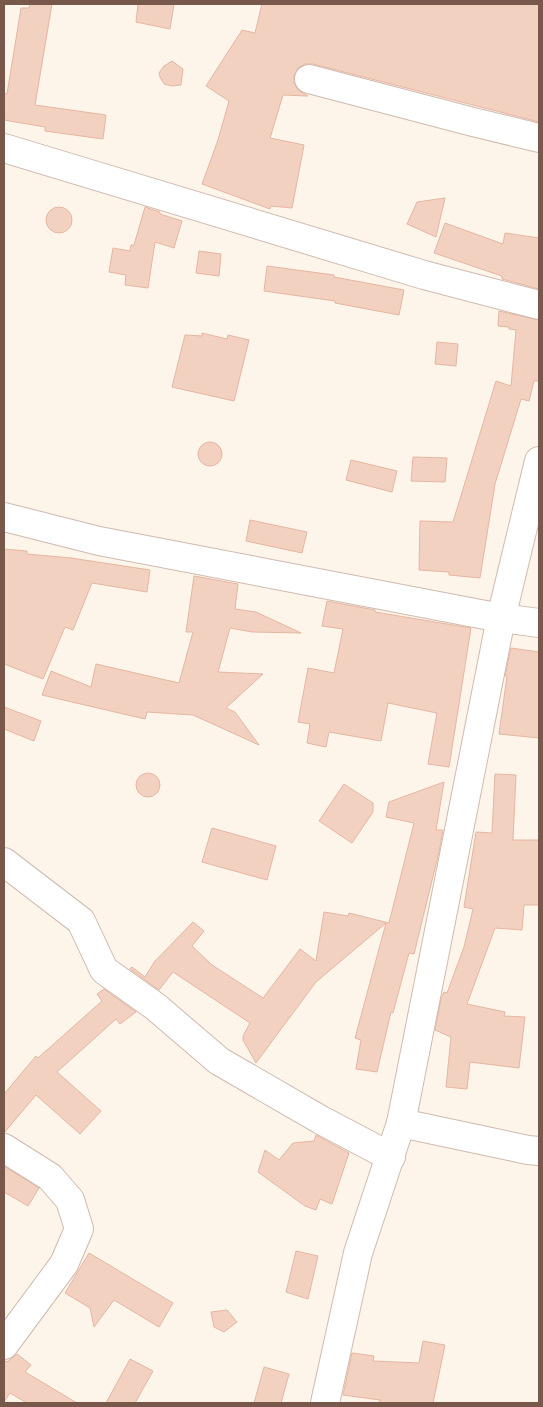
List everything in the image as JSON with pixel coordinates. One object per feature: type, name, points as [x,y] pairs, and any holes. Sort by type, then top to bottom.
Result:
[{"type":"street","points":[[309,79],[539,138]]},
{"type":"street","points":[[4,148],[424,275],[539,305]]},
{"type":"street","points":[[325,1403],[358,1253],[401,1123],[501,618],[539,460]]},
{"type":"street","points":[[4,517],[99,541],[501,618],[539,623]]},
{"type":"street","points":[[4,862],[80,921],[104,970],[156,1007],[219,1061],[313,1116],[391,1157]]},
{"type":"street","points":[[401,1123],[539,1151]]},
{"type":"street","points":[[4,1148],[50,1177],[70,1200],[79,1229],[64,1264],[4,1345]]},
{"type":"building","points":[[30,4],[52,4],[35,105],[106,115],[103,139],[45,131],[45,127],[4,120],[4,93],[7,94],[21,8],[29,8]]},
{"type":"building","points":[[138,4],[174,4],[170,29],[136,22]]},
{"type":"building","points":[[262,4],[539,4],[539,122],[313,64],[305,64],[298,68],[294,76],[294,83],[298,90],[308,96],[283,95],[270,138],[304,145],[292,208],[271,206],[270,209],[202,184],[218,140],[229,101],[206,86],[242,30],[255,33]]},
{"type":"building","points":[[172,61],[183,69],[181,85],[172,86],[164,84],[160,77],[159,73],[164,66]]},
{"type":"building","points":[[445,198],[436,237],[407,224],[417,202]]},
{"type":"building","points":[[59,207],[68,211],[72,220],[68,229],[59,233],[50,229],[46,220],[50,211]]},
{"type":"building","points":[[145,207],[182,221],[174,248],[155,242],[148,288],[125,285],[126,275],[109,272],[113,248],[130,251],[131,245],[134,245]]},
{"type":"building","points":[[445,223],[503,244],[505,233],[539,238],[539,289],[502,279],[502,276],[434,253]]},
{"type":"building","points":[[199,251],[221,254],[219,276],[196,273]]},
{"type":"building","points":[[267,266],[334,275],[334,277],[404,290],[399,315],[335,303],[335,301],[264,291]]},
{"type":"building","points":[[499,311],[539,320],[539,381],[534,381],[529,401],[521,399],[495,484],[480,578],[449,575],[449,572],[419,570],[420,521],[453,522],[496,381],[511,386],[516,330],[498,326]]},
{"type":"building","points":[[202,333],[227,339],[228,335],[249,340],[234,401],[172,387],[185,335],[202,336]]},
{"type":"building","points":[[437,342],[458,344],[456,366],[435,364]]},
{"type":"building","points":[[210,442],[215,443],[221,449],[221,459],[215,465],[210,466],[205,465],[199,459],[198,454],[199,449],[205,443]]},
{"type":"building","points":[[413,457],[447,458],[445,482],[411,481]]},
{"type":"building","points":[[351,460],[397,471],[392,492],[346,480]]},
{"type":"building","points":[[250,520],[307,532],[302,553],[246,541]]},
{"type":"building","points":[[4,549],[27,551],[27,554],[71,558],[150,570],[147,592],[92,583],[73,630],[65,627],[43,679],[4,664]]},
{"type":"building","points":[[194,576],[238,584],[235,609],[256,612],[301,633],[252,632],[230,628],[218,672],[263,674],[226,708],[235,712],[259,745],[193,715],[147,712],[145,719],[42,695],[51,671],[91,687],[96,664],[179,683],[193,632],[186,632]]},
{"type":"building","points":[[327,601],[375,610],[375,612],[471,628],[449,767],[428,764],[437,713],[388,703],[381,741],[329,732],[326,747],[307,743],[310,724],[298,722],[308,668],[334,673],[343,629],[322,626]]},
{"type":"building","points":[[511,648],[539,652],[539,738],[499,734],[507,676],[505,676]]},
{"type":"building","points":[[4,707],[41,721],[34,741],[4,729]]},
{"type":"building","points":[[148,773],[156,777],[160,785],[156,793],[148,797],[140,793],[136,785],[140,777]]},
{"type":"building","points":[[495,774],[516,775],[513,840],[539,840],[539,905],[524,905],[522,930],[495,928],[467,1004],[505,1012],[504,1016],[525,1017],[519,1068],[470,1062],[467,1089],[446,1087],[451,1037],[435,1030],[441,999],[444,992],[447,993],[464,947],[473,909],[464,907],[476,832],[492,833]]},
{"type":"building","points":[[444,782],[436,830],[443,830],[439,852],[414,954],[409,953],[393,1013],[391,1012],[377,1072],[356,1069],[361,1040],[355,1038],[386,923],[316,982],[256,1063],[243,1040],[243,1036],[250,1023],[173,972],[159,990],[130,969],[132,967],[145,977],[155,961],[193,922],[204,931],[192,946],[212,965],[263,998],[300,949],[316,961],[324,912],[348,916],[349,913],[389,923],[414,823],[386,817],[389,802]]},
{"type":"building","points":[[344,784],[373,803],[373,812],[352,843],[319,821]]},
{"type":"building","points":[[212,828],[276,846],[267,880],[202,862]]},
{"type":"building","points":[[104,989],[136,1012],[120,1024],[116,1019],[57,1072],[101,1111],[80,1134],[36,1095],[4,1133],[4,1094],[36,1056],[38,1058],[102,1001],[97,994]]},
{"type":"building","points":[[316,1135],[349,1153],[332,1204],[320,1199],[316,1210],[305,1206],[258,1172],[265,1150],[279,1160],[293,1143],[314,1141]]},
{"type":"building","points":[[4,1166],[39,1188],[28,1206],[4,1192]]},
{"type":"building","points":[[296,1251],[318,1256],[308,1299],[286,1292]]},
{"type":"building","points":[[89,1253],[173,1303],[159,1327],[114,1300],[94,1327],[90,1308],[65,1293]]},
{"type":"building","points":[[227,1310],[237,1322],[224,1332],[214,1327],[211,1312]]},
{"type":"building","points":[[423,1341],[445,1345],[433,1403],[379,1403],[380,1400],[343,1395],[352,1353],[374,1356],[373,1361],[419,1363]]},
{"type":"building","points":[[17,1354],[31,1365],[25,1372],[77,1403],[27,1403],[10,1393],[4,1402],[4,1360],[7,1362]]},
{"type":"building","points":[[130,1359],[153,1371],[135,1403],[106,1403]]},
{"type":"building","points":[[264,1367],[289,1374],[281,1403],[254,1403]]}]
